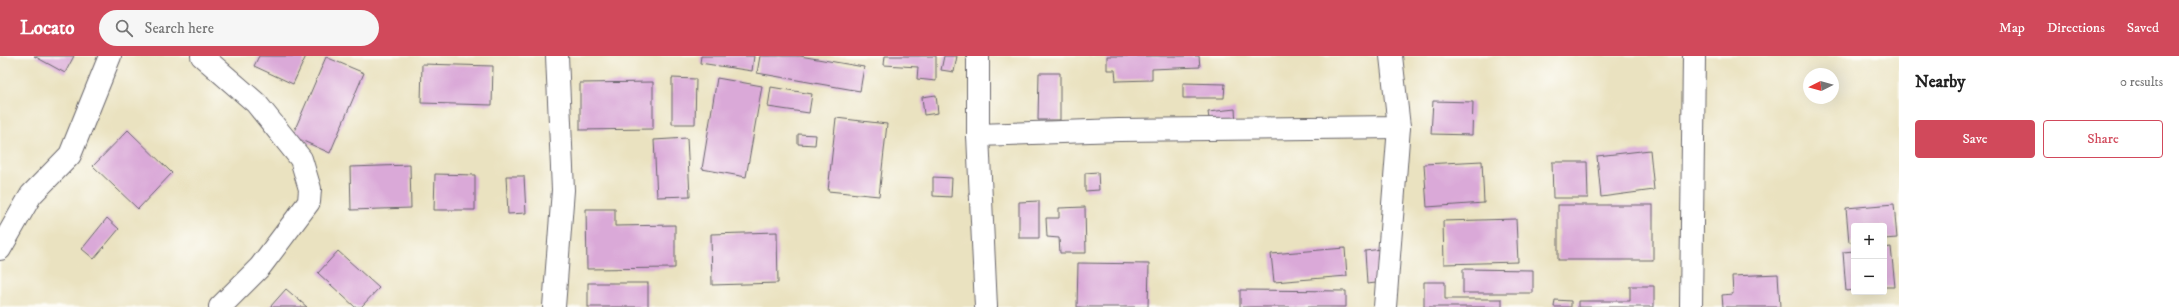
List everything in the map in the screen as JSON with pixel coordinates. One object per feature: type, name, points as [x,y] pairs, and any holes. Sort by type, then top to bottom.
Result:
[{"type":"street","points":[[0,249],[31,195],[70,155],[110,56]]},
{"type":"street","points":[[202,56],[256,103],[301,159],[310,189],[309,202],[260,267],[220,307]]},
{"type":"street","points":[[554,307],[563,190],[557,56]]},
{"type":"street","points":[[978,56],[978,135],[986,307]]},
{"type":"street","points":[[1384,307],[1399,126],[1391,56]]},
{"type":"street","points":[[1691,307],[1694,56]]},
{"type":"street","points":[[978,135],[1119,130],[1399,126]]},
{"type":"building","points":[[34,56],[74,56],[65,73]]},
{"type":"building","points":[[259,56],[306,56],[293,84],[254,66]]},
{"type":"building","points":[[701,56],[754,56],[752,71],[700,63]]},
{"type":"building","points":[[760,56],[800,56],[864,67],[860,91],[757,73]]},
{"type":"building","points":[[885,56],[936,56],[936,81],[917,79],[918,67],[884,65]]},
{"type":"building","points":[[944,56],[957,56],[954,72],[941,70]]},
{"type":"building","points":[[1107,56],[1199,56],[1200,67],[1152,69],[1152,80],[1116,81],[1115,70],[1107,70]]},
{"type":"building","points":[[326,57],[364,73],[330,153],[292,136]]},
{"type":"building","points":[[422,64],[493,66],[492,105],[421,103]]},
{"type":"building","points":[[1039,73],[1060,73],[1060,120],[1038,120]]},
{"type":"building","points":[[672,78],[696,79],[695,124],[672,124]]},
{"type":"building","points":[[717,78],[762,86],[746,177],[702,169]]},
{"type":"building","points":[[653,82],[653,129],[580,130],[580,83]]},
{"type":"building","points":[[1183,83],[1225,84],[1224,98],[1183,98]]},
{"type":"building","points":[[771,87],[812,94],[809,113],[768,107]]},
{"type":"building","points":[[936,95],[938,113],[924,115],[922,97]]},
{"type":"building","points":[[1433,101],[1473,102],[1472,135],[1431,134]]},
{"type":"building","points":[[1235,109],[1236,123],[1210,125],[1208,112]]},
{"type":"building","points":[[836,118],[887,124],[879,196],[828,191]]},
{"type":"building","points":[[128,130],[172,173],[138,209],[93,166]]},
{"type":"building","points":[[798,134],[816,135],[815,145],[798,144]]},
{"type":"building","points":[[687,138],[690,196],[657,197],[654,140]]},
{"type":"building","points":[[1650,150],[1654,190],[1601,197],[1597,156]]},
{"type":"building","points":[[1482,161],[1484,203],[1427,207],[1424,164]]},
{"type":"building","points":[[1552,162],[1587,162],[1588,198],[1553,198]]},
{"type":"building","points":[[410,165],[411,208],[351,210],[350,167]]},
{"type":"building","points":[[1098,172],[1099,190],[1085,191],[1085,173]]},
{"type":"building","points":[[435,174],[475,175],[475,210],[434,210]]},
{"type":"building","points":[[506,176],[524,176],[526,213],[508,214]]},
{"type":"building","points":[[933,177],[952,178],[951,197],[933,196]]},
{"type":"building","points":[[1039,201],[1039,238],[1019,238],[1019,202]]},
{"type":"building","points":[[1894,204],[1897,238],[1887,239],[1887,223],[1851,223],[1851,242],[1849,242],[1846,208]]},
{"type":"building","points":[[1558,205],[1653,205],[1653,260],[1558,260]]},
{"type":"building","points":[[1085,207],[1086,253],[1060,253],[1059,238],[1047,237],[1046,218],[1059,218],[1059,208]]},
{"type":"building","points":[[586,209],[615,209],[615,226],[675,225],[675,268],[587,269]]},
{"type":"building","points":[[107,218],[119,229],[94,259],[82,249]]},
{"type":"building","points":[[1516,219],[1518,262],[1444,264],[1443,221]]},
{"type":"building","points":[[777,232],[778,283],[712,285],[711,234]]},
{"type":"building","points":[[1891,247],[1895,287],[1887,287],[1887,248]]},
{"type":"building","points":[[1345,248],[1347,276],[1274,282],[1271,254]]},
{"type":"building","points":[[1382,249],[1385,282],[1367,284],[1365,251]]},
{"type":"building","points":[[338,251],[379,288],[361,307],[355,307],[318,273]]},
{"type":"building","points":[[1851,251],[1851,290],[1846,291],[1843,252]]},
{"type":"building","points":[[1078,263],[1149,264],[1148,307],[1077,307]]},
{"type":"building","points":[[1463,269],[1533,270],[1533,293],[1463,293]]},
{"type":"building","points":[[1778,274],[1780,307],[1723,307],[1722,295],[1733,294],[1732,276]]},
{"type":"building","points":[[1424,282],[1445,282],[1445,299],[1502,299],[1502,307],[1424,307]]},
{"type":"building","points":[[588,283],[648,283],[648,307],[588,307]]},
{"type":"building","points":[[1630,286],[1654,286],[1654,307],[1578,307],[1578,301],[1630,301]]},
{"type":"building","points":[[286,289],[307,307],[270,307]]},
{"type":"building","points":[[1240,290],[1346,291],[1346,307],[1240,307]]},
{"type":"building","points":[[1555,300],[1571,301],[1571,307],[1554,307]]}]
